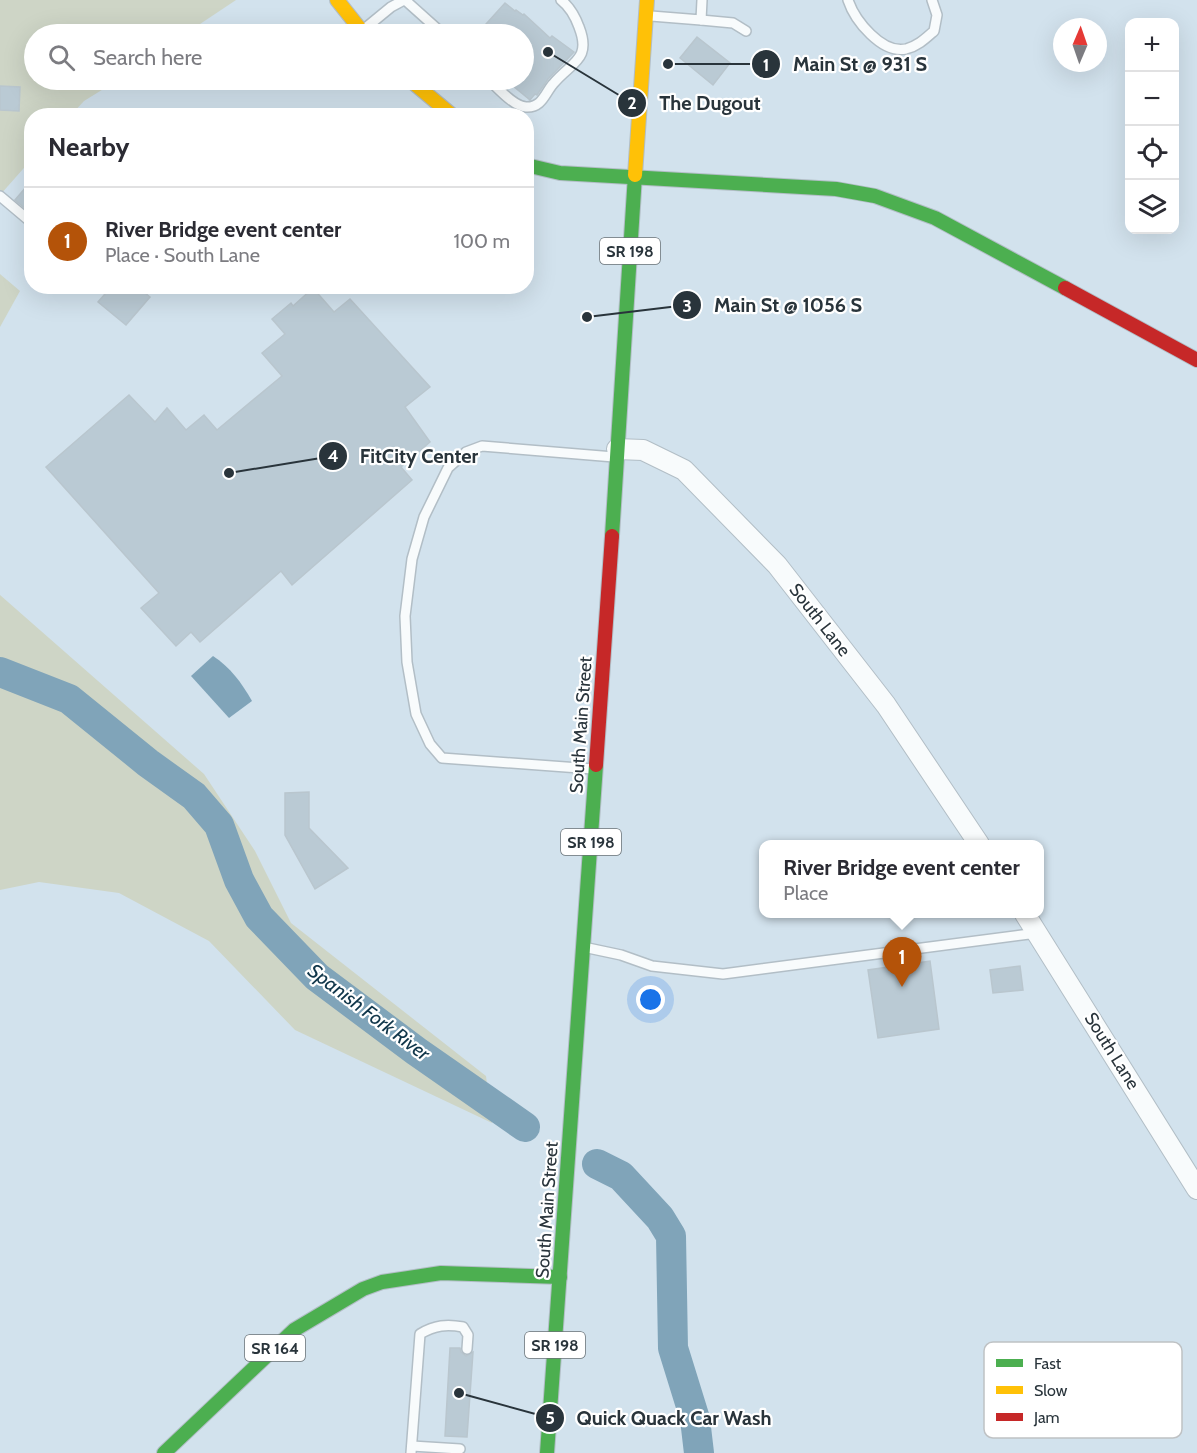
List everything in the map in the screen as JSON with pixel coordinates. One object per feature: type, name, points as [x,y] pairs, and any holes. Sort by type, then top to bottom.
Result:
[{"type":"main road","points":[[337,0],[356,24]]},
{"type":"main road","name":"South Main Street","points":[[547,1453],[596,769],[647,0]]},
{"type":"main road","points":[[422,90],[443,108]]},
{"type":"main road","points":[[534,167],[560,173],[836,189],[875,196],[935,218],[1197,360]]},
{"type":"main road","name":"SR 164","points":[[164,1453],[294,1330],[363,1289],[382,1282],[441,1274],[560,1277]]},
{"type":"street","name":"South Lane","points":[[616,453],[643,450],[684,470],[777,565],[886,705],[976,840]]},
{"type":"street","name":"South Lane","points":[[1028,918],[1197,1189]]},
{"type":"lane","points":[[701,20],[702,0]]},
{"type":"lane","points":[[849,0],[860,24],[888,47],[905,49],[920,43],[934,31],[936,15],[932,0]]},
{"type":"lane","points":[[374,24],[401,1],[430,24]]},
{"type":"lane","points":[[501,90],[519,105],[527,107],[537,105],[552,84],[578,60],[584,50],[584,38],[566,2]]},
{"type":"lane","points":[[646,16],[733,23],[746,31]]},
{"type":"lane","points":[[0,196],[24,216]]},
{"type":"lane","points":[[596,769],[442,759],[430,744],[416,714],[407,662],[405,616],[412,559],[424,517],[448,468],[466,452],[482,446],[616,453]]},
{"type":"lane","points":[[583,947],[621,955],[651,966],[723,974],[1038,933]]},
{"type":"lane","points":[[461,1437],[460,1451],[412,1450],[420,1334],[434,1326],[463,1327],[468,1335],[467,1349]]},
{"type":"green space","points":[[0,0],[236,0],[200,24],[24,24],[24,90],[102,90],[78,108],[24,108],[24,168],[0,195]]},
{"type":"green space","points":[[0,274],[20,291],[0,327]]},
{"type":"green space","points":[[0,595],[204,774],[255,851],[291,923],[486,1076],[492,1123],[295,1030],[209,941],[119,893],[39,882],[0,890]]},
{"type":"water","points":[[213,656],[235,676],[252,701],[229,718],[191,676]]},
{"type":"building","points":[[505,3],[515,11],[524,14],[550,38],[552,36],[574,52],[530,100],[518,90],[534,90],[534,24],[486,24]]},
{"type":"building","points":[[697,37],[730,63],[713,85],[680,58]]},
{"type":"building","points":[[0,86],[20,87],[19,111],[0,110]]},
{"type":"building","points":[[24,189],[24,207],[15,200]]},
{"type":"building","points":[[105,294],[146,294],[150,297],[126,325],[98,302]]},
{"type":"building","points":[[306,294],[318,294],[334,312],[350,299],[430,387],[405,407],[430,442],[401,467],[412,480],[292,585],[281,571],[200,642],[191,632],[176,646],[141,608],[159,593],[46,467],[129,395],[155,422],[167,408],[186,430],[204,415],[217,430],[282,376],[262,353],[285,334],[272,319],[291,303],[293,306]]},
{"type":"building","points":[[309,792],[309,828],[348,868],[315,889],[285,835],[285,793]]},
{"type":"building","points":[[930,961],[939,1029],[878,1038],[868,970]]},
{"type":"building","points":[[1020,966],[1023,990],[993,993],[990,970]]},
{"type":"building","points":[[450,1348],[460,1348],[466,1356],[473,1352],[467,1437],[445,1436]]},
{"type":"waterway","name":"Spanish Fork River","points":[[0,672],[69,699],[148,763],[194,796],[219,825],[239,880],[259,917],[317,977],[416,1051],[525,1127]]},
{"type":"waterway","name":"Spanish Fork River","points":[[597,1164],[621,1176],[660,1218],[671,1236],[673,1348],[695,1419],[699,1453]]},
{"type":"traffic: fast","points":[[534,167],[560,173],[836,189],[875,196],[935,218],[1065,288]]},
{"type":"traffic: fast","points":[[612,536],[635,175]]},
{"type":"traffic: fast","points":[[547,1453],[596,765]]},
{"type":"traffic: fast","points":[[164,1453],[294,1330],[363,1289],[382,1282],[441,1273],[560,1277]]},
{"type":"traffic: slow","points":[[337,0],[356,24]]},
{"type":"traffic: slow","points":[[635,175],[647,0]]},
{"type":"traffic: slow","points":[[422,90],[443,108]]},
{"type":"traffic: jam","points":[[1065,288],[1197,360]]},
{"type":"traffic: jam","points":[[596,765],[612,536]]},
{"type":"place","name":"The Dugout","points":[[548,52]]},
{"type":"place","name":"Main St @ 931 S","points":[[668,64]]},
{"type":"place","name":"Main St @ 1056 S","points":[[587,317]]},
{"type":"place","name":"FitCity Center","points":[[229,473]]},
{"type":"place","name":"River Bridge event center","points":[[902,987]]},
{"type":"place","name":"Quick Quack Car Wash","points":[[459,1393]]}]
